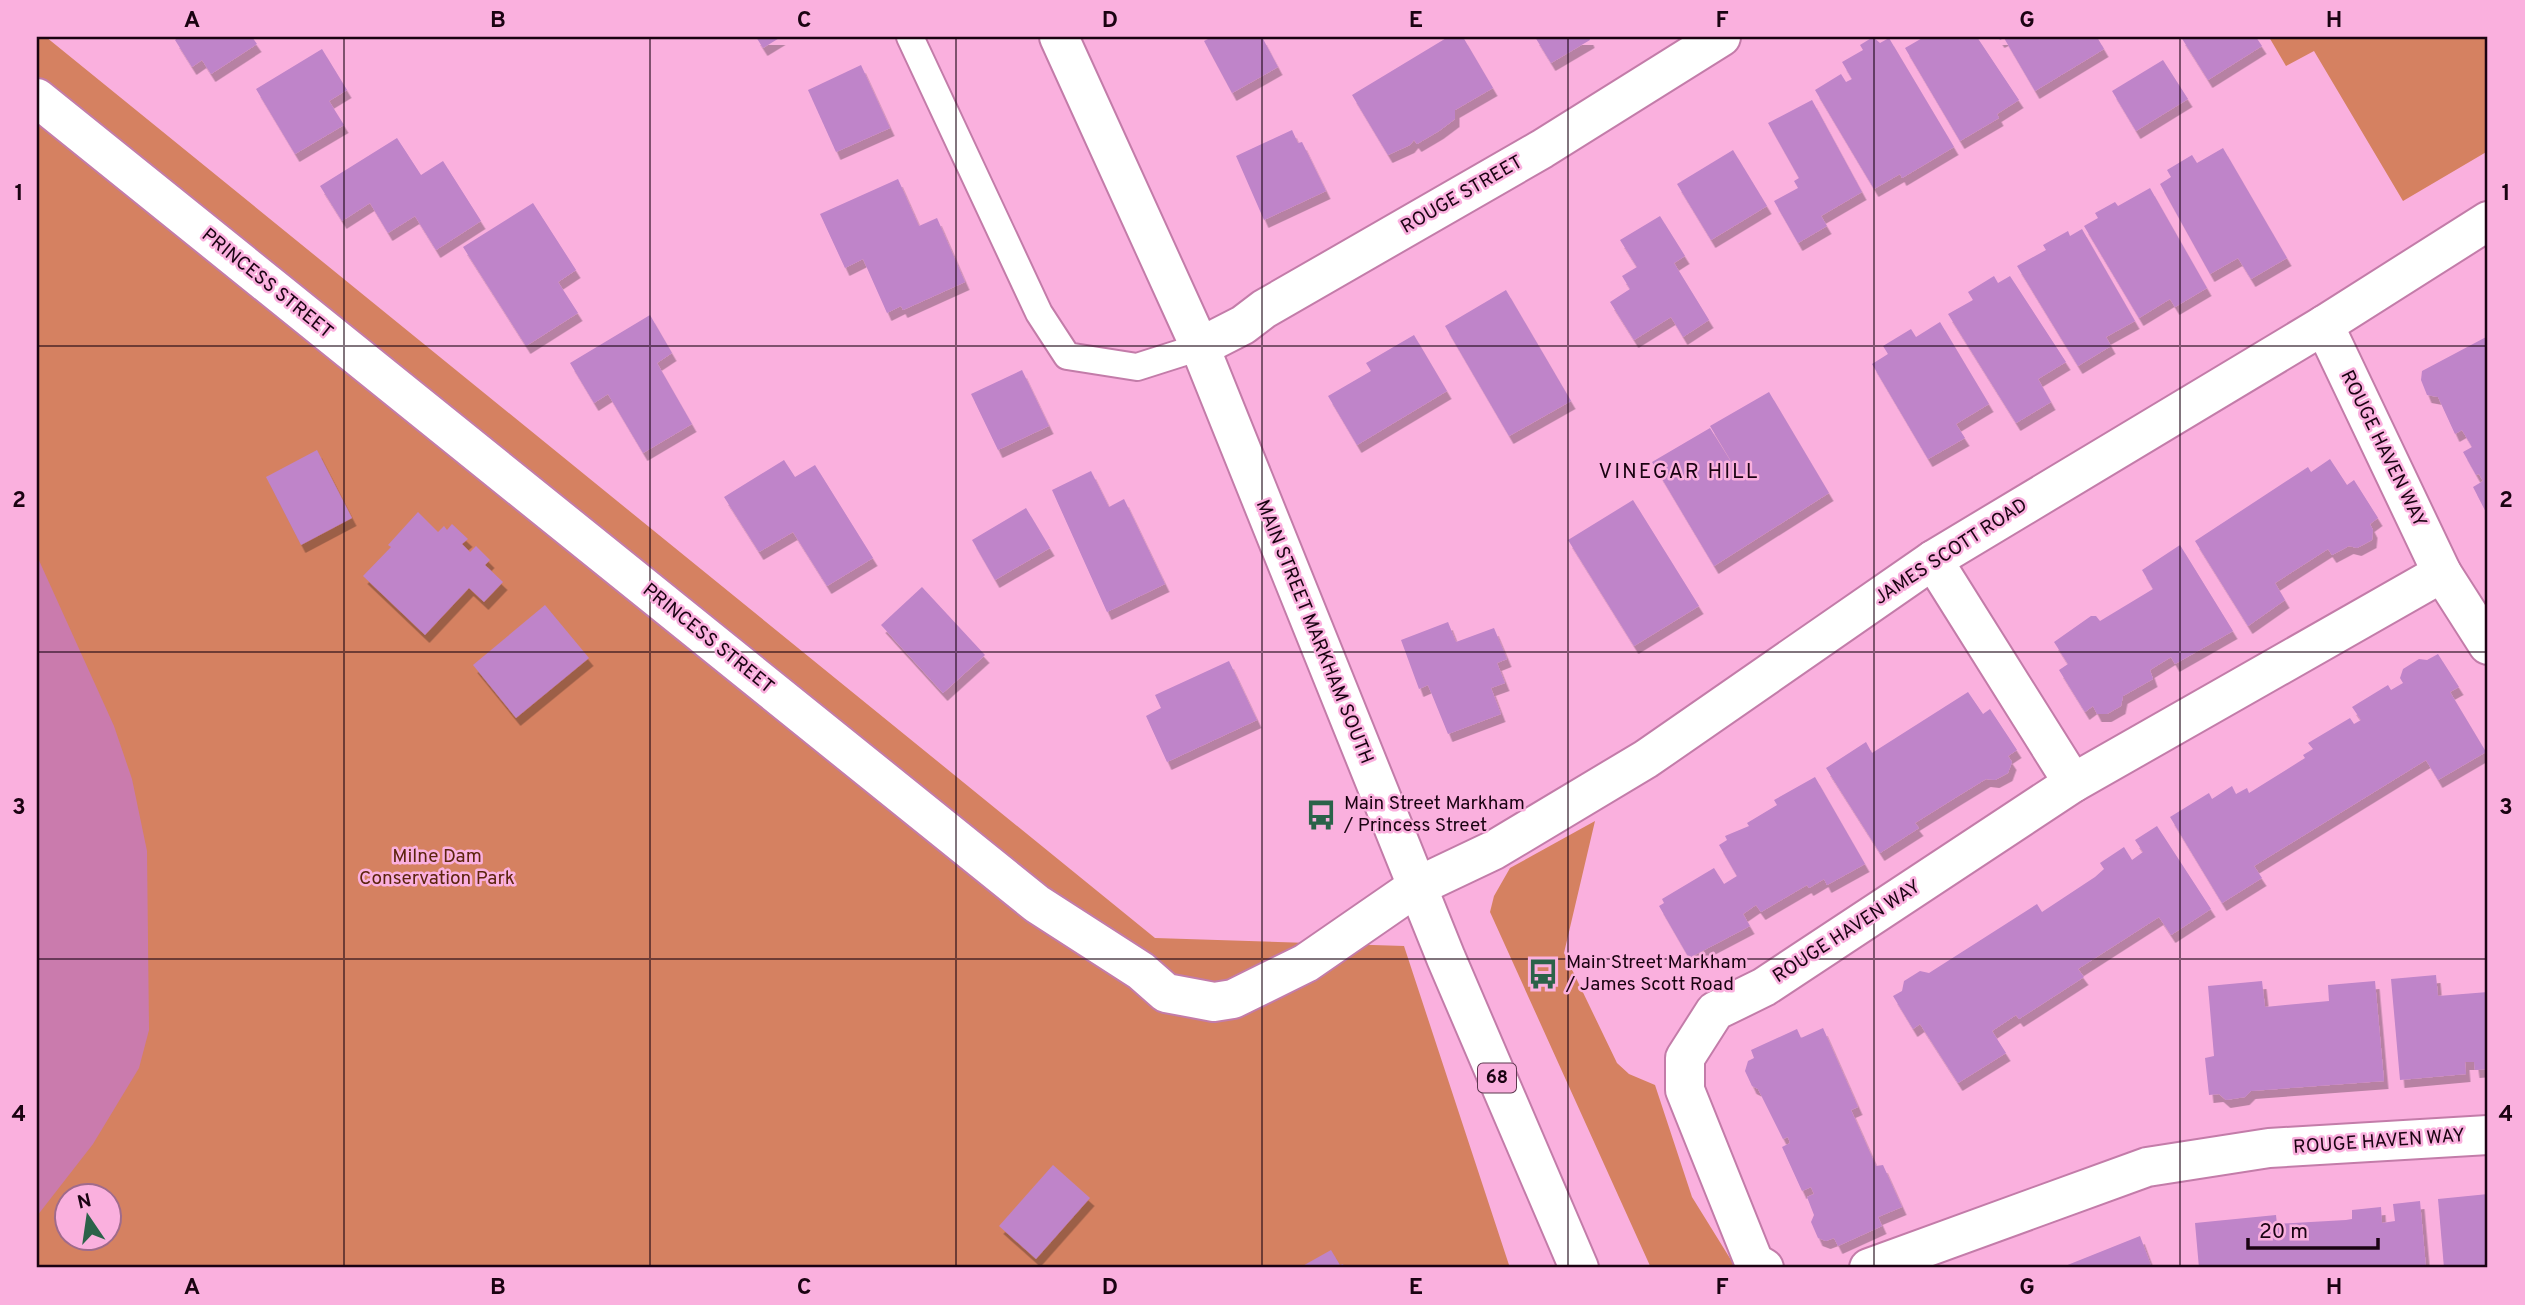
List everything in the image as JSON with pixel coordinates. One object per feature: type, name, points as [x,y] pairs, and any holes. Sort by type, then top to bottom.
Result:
[{"type":"street","name":"MAIN STREET MARKHAM SOUTH","points":[[1059,37],[1200,347],[1416,887],[1580,1268]]},
{"type":"street","name":"ROUGE STREET","points":[[1200,347],[1243,326],[1264,309],[1542,149],[1721,37]]},
{"type":"street","name":"PRINCESS STREET","points":[[37,98],[1037,904],[1141,971],[1166,993],[1214,1002],[1233,999],[1306,963],[1416,887]]},
{"type":"street","name":"JAMES SCOTT ROAD","points":[[1416,887],[1494,850],[1646,759],[1933,560],[2324,325],[2488,221]]},
{"type":"street","name":"ROUGE HAVEN WAY","points":[[2324,325],[2442,573],[2488,645]]},
{"type":"street","points":[[1933,560],[2073,783]]},
{"type":"street","name":"ROUGE HAVEN WAY","points":[[1764,1268],[1754,1262],[1685,1090],[1685,1058],[1715,1011],[1763,988],[2073,783],[2442,573]]},
{"type":"street","name":"ROUGE HAVEN WAY","points":[[1869,1268],[2147,1167],[2269,1149],[2488,1135]]},
{"type":"lane","points":[[910,37],[1039,313],[1067,356],[1137,367],[1200,347]]},
{"type":"green space","name":"Milne Dam Conservation Park","points":[[37,37],[46,37],[1155,938],[1404,946],[1510,1268],[37,1268]]},
{"type":"green space","points":[[2269,37],[2488,37],[2488,151],[2403,201],[2314,51],[2286,66]]},
{"type":"green space","points":[[1595,821],[1564,953],[1617,1063],[1629,1074],[1655,1085],[1692,1197],[1736,1268],[1651,1268],[1490,912],[1494,896],[1510,868]]},
{"type":"shaded area","points":[[37,556],[114,726],[132,779],[147,851],[149,1030],[139,1068],[93,1144],[63,1182],[52,1182],[52,1197],[37,1216]]},
{"type":"building","points":[[179,37],[252,37],[257,44],[211,74],[202,60],[192,67],[175,40]]},
{"type":"building","points":[[756,37],[781,37],[763,48]]},
{"type":"building","points":[[1212,37],[1262,37],[1278,67],[1232,93],[1204,41]]},
{"type":"building","points":[[1448,37],[1463,37],[1493,88],[1455,110],[1455,119],[1439,131],[1417,144],[1414,140],[1410,145],[1388,155],[1352,95]]},
{"type":"building","points":[[1535,37],[1589,37],[1590,40],[1551,63]]},
{"type":"building","points":[[1873,37],[1880,43],[1889,38],[1954,147],[1902,178],[1900,174],[1874,189],[1815,90],[1841,74],[1846,82],[1852,79],[1842,62],[1863,50],[1860,45]]},
{"type":"building","points":[[1924,37],[1977,37],[2019,100],[1997,114],[1999,118],[1960,141],[1905,48]]},
{"type":"building","points":[[1998,37],[2097,37],[2104,49],[2035,91],[2004,38],[2000,40]]},
{"type":"building","points":[[2181,37],[2256,37],[2262,46],[2208,80]]},
{"type":"building","points":[[322,49],[347,90],[329,101],[344,125],[295,154],[256,89]]},
{"type":"building","points":[[2163,60],[2188,99],[2136,131],[2112,91]]},
{"type":"building","points":[[861,65],[890,128],[836,152],[808,90]]},
{"type":"building","points":[[1812,100],[1862,192],[1821,216],[1827,226],[1798,243],[1774,201],[1798,188],[1794,181],[1799,178],[1768,123]]},
{"type":"building","points":[[1292,130],[1298,143],[1302,142],[1326,191],[1264,220],[1236,156]]},
{"type":"building","points":[[397,138],[421,175],[443,161],[481,221],[436,250],[415,216],[388,233],[370,203],[342,221],[320,186]]},
{"type":"building","points":[[2223,148],[2287,258],[2251,279],[2238,258],[2210,274],[2160,184],[2171,177],[2167,170],[2192,155],[2197,163]]},
{"type":"building","points":[[1733,150],[1767,206],[1711,240],[1677,184]]},
{"type":"building","points":[[898,179],[919,226],[937,218],[965,282],[903,310],[901,306],[887,313],[863,259],[845,268],[820,214]]},
{"type":"building","points":[[2150,188],[2207,288],[2175,307],[2170,299],[2139,318],[2084,226],[2098,218],[2095,213],[2115,202],[2118,206]]},
{"type":"building","points":[[533,203],[576,270],[558,282],[578,313],[526,346],[463,247]]},
{"type":"building","points":[[1660,216],[1685,256],[1674,263],[1709,320],[1683,337],[1671,317],[1634,340],[1610,302],[1630,289],[1622,276],[1637,267],[1620,240]]},
{"type":"building","points":[[2082,229],[2135,321],[2106,337],[2111,346],[2078,366],[2017,266],[2046,250],[2043,245],[2068,231],[2070,236]]},
{"type":"building","points":[[1994,276],[1998,283],[2010,276],[2066,362],[2038,379],[2051,402],[2016,423],[1948,314],[1973,300],[1968,292]]},
{"type":"building","points":[[1506,290],[1571,401],[1509,436],[1445,326]]},
{"type":"building","points":[[650,315],[672,353],[657,363],[692,424],[643,453],[608,394],[594,403],[570,363]]},
{"type":"building","points":[[1940,322],[1989,404],[1956,424],[1965,438],[1928,459],[1872,364],[1888,354],[1883,346],[1911,329],[1916,337]]},
{"type":"building","points":[[1414,335],[1447,391],[1357,445],[1328,396],[1371,371],[1366,363]]},
{"type":"building","points":[[2488,336],[2488,516],[2473,487],[2483,481],[2479,474],[2476,475],[2463,452],[2472,447],[2462,430],[2455,434],[2438,397],[2427,395],[2421,380],[2422,371]]},
{"type":"building","points":[[1022,370],[1049,426],[998,450],[971,394]]},
{"type":"building","points":[[1769,392],[1829,493],[1714,566],[1652,462],[1710,428],[1743,481],[1710,426]]},
{"type":"building","points":[[317,450],[352,518],[301,545],[266,477]]},
{"type":"building","points":[[2330,459],[2347,485],[2354,480],[2378,518],[2370,524],[2373,530],[2372,540],[2357,548],[2349,546],[2332,555],[2328,549],[2275,583],[2285,600],[2248,626],[2195,541],[2308,467],[2311,472]]},
{"type":"building","points":[[784,460],[795,477],[815,465],[873,558],[827,586],[793,532],[759,552],[724,497]]},
{"type":"building","points":[[1091,471],[1109,507],[1124,499],[1165,584],[1107,612],[1052,490]]},
{"type":"building","points":[[1633,500],[1699,606],[1634,646],[1568,540]]},
{"type":"building","points":[[1026,508],[1050,548],[995,580],[972,540]]},
{"type":"building","points":[[418,512],[438,532],[444,526],[447,530],[452,524],[468,539],[462,544],[470,552],[476,546],[490,560],[485,565],[503,582],[484,602],[469,588],[425,635],[363,576],[391,547],[388,545]]},
{"type":"building","points":[[2180,545],[2233,631],[2175,664],[2171,657],[2150,670],[2153,679],[2123,696],[2121,706],[2107,714],[2097,714],[2093,706],[2085,712],[2059,670],[2068,664],[2054,642],[2091,616],[2096,616],[2100,621],[2153,589],[2142,570]]},
{"type":"building","points":[[922,587],[985,655],[943,693],[881,625]]},
{"type":"building","points":[[545,605],[589,658],[516,718],[473,665]]},
{"type":"building","points":[[1448,622],[1456,642],[1494,628],[1507,659],[1497,663],[1505,683],[1491,688],[1501,714],[1448,734],[1428,685],[1419,689],[1401,640]]},
{"type":"building","points":[[2438,654],[2459,687],[2450,692],[2486,752],[2438,780],[2426,760],[2254,866],[2262,878],[2222,903],[2170,817],[2209,793],[2212,799],[2232,786],[2236,794],[2247,788],[2249,793],[2305,758],[2303,755],[2313,749],[2308,743],[2350,718],[2354,724],[2361,720],[2352,707],[2388,685],[2391,690],[2403,683],[2400,678],[2403,669],[2419,659],[2427,660]]},
{"type":"building","points":[[1229,661],[1257,720],[1167,762],[1146,716],[1161,708],[1155,695]]},
{"type":"building","points":[[1968,692],[1983,714],[1990,709],[2017,750],[2008,756],[2012,762],[2008,773],[1995,780],[1986,779],[1915,823],[1919,828],[1880,853],[1826,768],[1866,742],[1872,753]]},
{"type":"building","points":[[1815,777],[1865,864],[1827,885],[1824,879],[1809,888],[1807,885],[1761,912],[1756,905],[1743,914],[1750,926],[1689,958],[1659,906],[1664,903],[1662,899],[1714,868],[1724,884],[1737,876],[1719,845],[1727,840],[1725,836],[1749,826],[1747,823],[1777,805],[1774,800]]},
{"type":"building","points":[[2157,826],[2211,909],[2171,935],[2159,917],[2078,969],[2084,977],[2019,1019],[2016,1015],[1992,1031],[2006,1053],[1958,1083],[1920,1024],[1913,1029],[1893,996],[1902,991],[1904,981],[1920,971],[1929,973],[2037,904],[2042,912],[2095,877],[2104,869],[2100,863],[2124,847],[2132,860],[2143,852],[2135,840]]},
{"type":"building","points":[[2436,975],[2438,996],[2488,992],[2488,1069],[2475,1070],[2474,1062],[2465,1062],[2466,1074],[2400,1080],[2391,979]]},
{"type":"building","points":[[2262,981],[2265,1007],[2329,1001],[2328,985],[2375,981],[2384,1081],[2251,1091],[2245,1097],[2226,1100],[2219,1094],[2209,1095],[2205,1058],[2214,1056],[2208,986]]},
{"type":"building","points":[[1823,1028],[1858,1107],[1851,1110],[1876,1166],[1883,1165],[1902,1207],[1878,1217],[1882,1226],[1838,1246],[1834,1238],[1826,1241],[1818,1238],[1811,1222],[1814,1215],[1807,1197],[1814,1194],[1811,1187],[1802,1191],[1782,1147],[1790,1143],[1788,1137],[1783,1139],[1758,1089],[1752,1086],[1745,1071],[1748,1061],[1754,1058],[1751,1050],[1797,1029],[1801,1038]]},
{"type":"building","points":[[1053,1165],[1090,1198],[1036,1259],[999,1226]]},
{"type":"building","points":[[2488,1194],[2488,1268],[2444,1268],[2438,1199]]},
{"type":"building","points":[[2420,1201],[2426,1268],[2199,1268],[2195,1223],[2276,1215],[2277,1224],[2346,1220],[2352,1219],[2352,1210],[2381,1207],[2382,1223],[2395,1221],[2393,1204]]},
{"type":"building","points":[[2140,1236],[2152,1268],[2065,1266]]},
{"type":"building","points":[[1331,1250],[1340,1265],[1343,1264],[1345,1268],[1299,1268]]},
{"type":"place","name":"Main Street Markham / Princess Street","points":[[1321,815]]},
{"type":"place","name":"Main Street Markham / James Scott Road","points":[[1543,974]]},
{"type":"district","name":"VINEGAR HILL","points":[[1679,472]]}]
